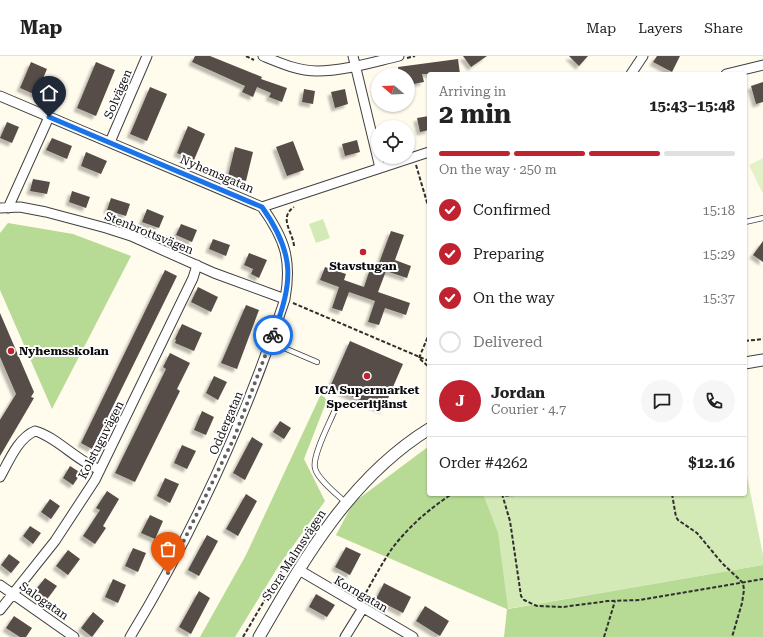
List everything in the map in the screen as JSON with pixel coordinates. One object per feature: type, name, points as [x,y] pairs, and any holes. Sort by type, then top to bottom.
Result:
[{"type":"street","name":"Solvägen","points":[[110,142],[147,56]]},
{"type":"street","points":[[632,72],[642,56]]},
{"type":"street","points":[[261,59],[316,71],[354,61],[400,58]]},
{"type":"street","points":[[354,61],[380,168]]},
{"type":"street","points":[[734,72],[763,65]]},
{"type":"street","name":"Nyhemsgatan","points":[[0,96],[262,207],[380,168],[426,156]]},
{"type":"street","points":[[4,208],[49,117]]},
{"type":"street","name":"Stenbrottsvägen","points":[[4,208],[20,207],[46,212],[131,236],[197,265],[285,299]]},
{"type":"street","name":"Oddergatan","points":[[130,637],[168,573],[193,526],[234,438],[285,299],[288,282],[288,262],[285,245],[276,225],[262,207]]},
{"type":"street","name":"Kolstuguvägen","points":[[0,610],[55,541],[100,470],[193,278],[197,265]]},
{"type":"street","points":[[747,363],[763,360]]},
{"type":"street","name":"Stora Malmsvägen","points":[[259,637],[318,538],[346,502],[393,456],[427,430]]},
{"type":"street","points":[[0,476],[27,434],[35,431],[44,435],[87,465],[100,470]]},
{"type":"street","name":"Korngatan","points":[[299,570],[413,637]]},
{"type":"street","name":"Salogatan","points":[[0,585],[74,637]]},
{"type":"street","points":[[345,637],[363,608]]},
{"type":"lane","points":[[747,222],[763,218]]},
{"type":"lane","points":[[270,342],[317,362]]},
{"type":"lane","points":[[334,412],[320,448],[315,468],[318,474],[346,502]]},
{"type":"path","points":[[246,56],[261,59]]},
{"type":"path","points":[[400,58],[415,56]]},
{"type":"path","points":[[426,156],[415,163],[427,202]]},
{"type":"path","points":[[294,248],[293,241],[285,221],[292,208],[300,205]]},
{"type":"path","points":[[285,299],[427,360]]},
{"type":"path","points":[[420,358],[427,339]]},
{"type":"path","points":[[747,341],[763,339]]},
{"type":"path","points":[[420,358],[427,365]]},
{"type":"path","points":[[363,608],[363,598],[399,540],[430,510],[449,496]]},
{"type":"path","points":[[502,496],[510,521],[521,596],[524,600],[537,606],[548,608],[640,600],[702,588],[763,580]]},
{"type":"path","points":[[672,496],[676,518],[697,533],[722,563],[743,583],[744,590],[742,603],[732,637]]},
{"type":"path","points":[[604,637],[615,601]]},
{"type":"green space","points":[[763,158],[763,192],[762,192],[749,165]]},
{"type":"green space","points":[[323,219],[330,238],[316,243],[309,224]]},
{"type":"green space","points":[[8,223],[73,234],[131,256],[52,409],[0,290],[0,233]]},
{"type":"green space","points":[[321,394],[327,400],[304,459],[325,501],[278,567],[235,637],[200,637],[246,555]]},
{"type":"green space","points":[[427,448],[427,496],[747,496],[747,476],[763,555],[763,565],[507,609],[336,535]]},
{"type":"green space","points":[[427,448],[427,496],[484,496],[498,533],[508,609],[763,565],[763,637],[504,637],[507,609],[336,535],[353,503]]},
{"type":"building","points":[[195,56],[210,56],[262,77],[261,79],[287,88],[282,102],[269,97],[271,93],[257,87],[253,97],[242,92],[245,86],[192,62]]},
{"type":"building","points":[[463,56],[487,56],[471,67]]},
{"type":"building","points":[[569,56],[588,56],[579,66]]},
{"type":"building","points":[[657,56],[680,56],[672,72],[653,62]]},
{"type":"building","points":[[458,59],[460,72],[427,72],[427,74],[422,74],[424,82],[415,84],[415,68],[398,68]]},
{"type":"building","points":[[31,62],[47,69],[36,95],[20,88]]},
{"type":"building","points":[[96,62],[115,70],[96,116],[77,108]]},
{"type":"building","points":[[763,82],[763,102],[756,104],[751,86]]},
{"type":"building","points":[[150,87],[167,94],[147,141],[130,134]]},
{"type":"building","points":[[304,89],[315,91],[313,104],[302,102]]},
{"type":"building","points":[[345,89],[348,104],[335,108],[331,92]]},
{"type":"building","points":[[427,116],[427,130],[420,132],[417,118]]},
{"type":"building","points":[[7,122],[19,127],[12,143],[0,138]]},
{"type":"building","points":[[188,126],[205,134],[194,160],[177,153]]},
{"type":"building","points":[[52,138],[72,146],[67,159],[46,150]]},
{"type":"building","points":[[357,140],[360,152],[345,156],[342,144]]},
{"type":"building","points":[[293,141],[304,170],[287,176],[276,147]]},
{"type":"building","points":[[235,147],[253,152],[246,181],[228,176]]},
{"type":"building","points":[[86,152],[107,161],[101,174],[81,166]]},
{"type":"building","points":[[33,179],[50,182],[47,194],[30,191]]},
{"type":"building","points":[[72,191],[90,197],[86,208],[69,202]]},
{"type":"building","points":[[111,198],[130,204],[126,216],[107,210]]},
{"type":"building","points":[[147,209],[164,216],[159,228],[142,222]]},
{"type":"building","points":[[181,224],[197,230],[192,242],[176,235]]},
{"type":"building","points":[[391,231],[404,235],[395,260],[411,266],[407,278],[386,271],[378,292],[410,303],[406,315],[385,308],[379,325],[368,322],[375,301],[349,292],[342,311],[332,308],[339,287],[320,280],[325,267],[346,274],[344,280],[364,287],[370,269],[376,271]]},
{"type":"building","points":[[213,239],[230,245],[226,256],[209,249]]},
{"type":"building","points":[[763,241],[763,262],[753,255]]},
{"type":"building","points":[[249,253],[267,260],[259,278],[251,274],[253,269],[244,265]]},
{"type":"building","points":[[165,270],[177,276],[92,449],[81,443]]},
{"type":"building","points":[[198,287],[218,297],[211,312],[191,302]]},
{"type":"building","points":[[246,305],[259,310],[237,369],[221,363]]},
{"type":"building","points":[[0,313],[34,392],[31,397],[34,398],[0,456],[0,420],[16,394],[0,357]]},
{"type":"building","points":[[182,324],[202,333],[194,351],[175,343],[175,339]]},
{"type":"building","name":"ICA Supermarket Speceritjänst","points":[[350,341],[403,364],[383,410],[330,387]]},
{"type":"building","points":[[170,353],[190,363],[177,389],[180,391],[135,482],[115,473],[166,369],[163,367]]},
{"type":"building","points":[[214,376],[227,382],[218,400],[206,393]]},
{"type":"building","points":[[202,411],[214,417],[206,435],[194,430]]},
{"type":"building","points":[[280,421],[291,428],[284,439],[273,432]]},
{"type":"building","points":[[252,437],[263,444],[245,480],[233,473]]},
{"type":"building","points":[[182,445],[196,451],[187,469],[174,463]]},
{"type":"building","points":[[70,466],[81,473],[73,485],[63,478]]},
{"type":"building","points":[[165,478],[179,484],[170,503],[157,496]]},
{"type":"building","points":[[107,491],[119,499],[103,526],[106,528],[95,544],[83,536],[100,510],[96,508]]},
{"type":"building","points":[[246,494],[257,501],[238,536],[226,529]]},
{"type":"building","points":[[50,499],[60,506],[51,519],[41,512]]},
{"type":"building","points":[[150,515],[163,521],[155,539],[141,533]]},
{"type":"building","points":[[30,526],[41,533],[33,544],[23,536]]},
{"type":"building","points":[[207,535],[218,541],[199,576],[188,570]]},
{"type":"building","points":[[346,547],[361,554],[350,575],[335,567]]},
{"type":"building","points":[[133,548],[146,553],[138,572],[125,566]]},
{"type":"building","points":[[68,550],[80,559],[68,575],[56,566]]},
{"type":"building","points":[[9,554],[20,562],[11,573],[1,565]]},
{"type":"building","points":[[45,578],[57,586],[45,602],[33,593]]},
{"type":"building","points":[[113,579],[126,585],[118,603],[105,597]]},
{"type":"building","points":[[384,583],[411,597],[403,613],[376,599]]},
{"type":"building","points":[[199,591],[210,598],[191,634],[179,627]]},
{"type":"building","points":[[316,594],[335,605],[327,617],[309,607]]},
{"type":"building","points":[[425,606],[449,621],[440,636],[416,621]]},
{"type":"building","points":[[93,612],[104,621],[92,637],[81,628]]},
{"type":"building","points":[[14,616],[32,628],[26,637],[20,637],[6,628]]},
{"type":"way so far","points":[[168,573],[193,526],[234,438],[273,335]]},
{"type":"place","name":"Stavstugan","points":[[363,252]]},
{"type":"place","name":"Nyhemsskolan","points":[[11,351]]},
{"type":"place","name":"ICA Supermarket Speceritjänst","points":[[367,376]]},
{"type":"route","points":[[49,117],[262,207],[276,225],[285,245],[288,262],[288,282],[285,299],[273,335]]}]
